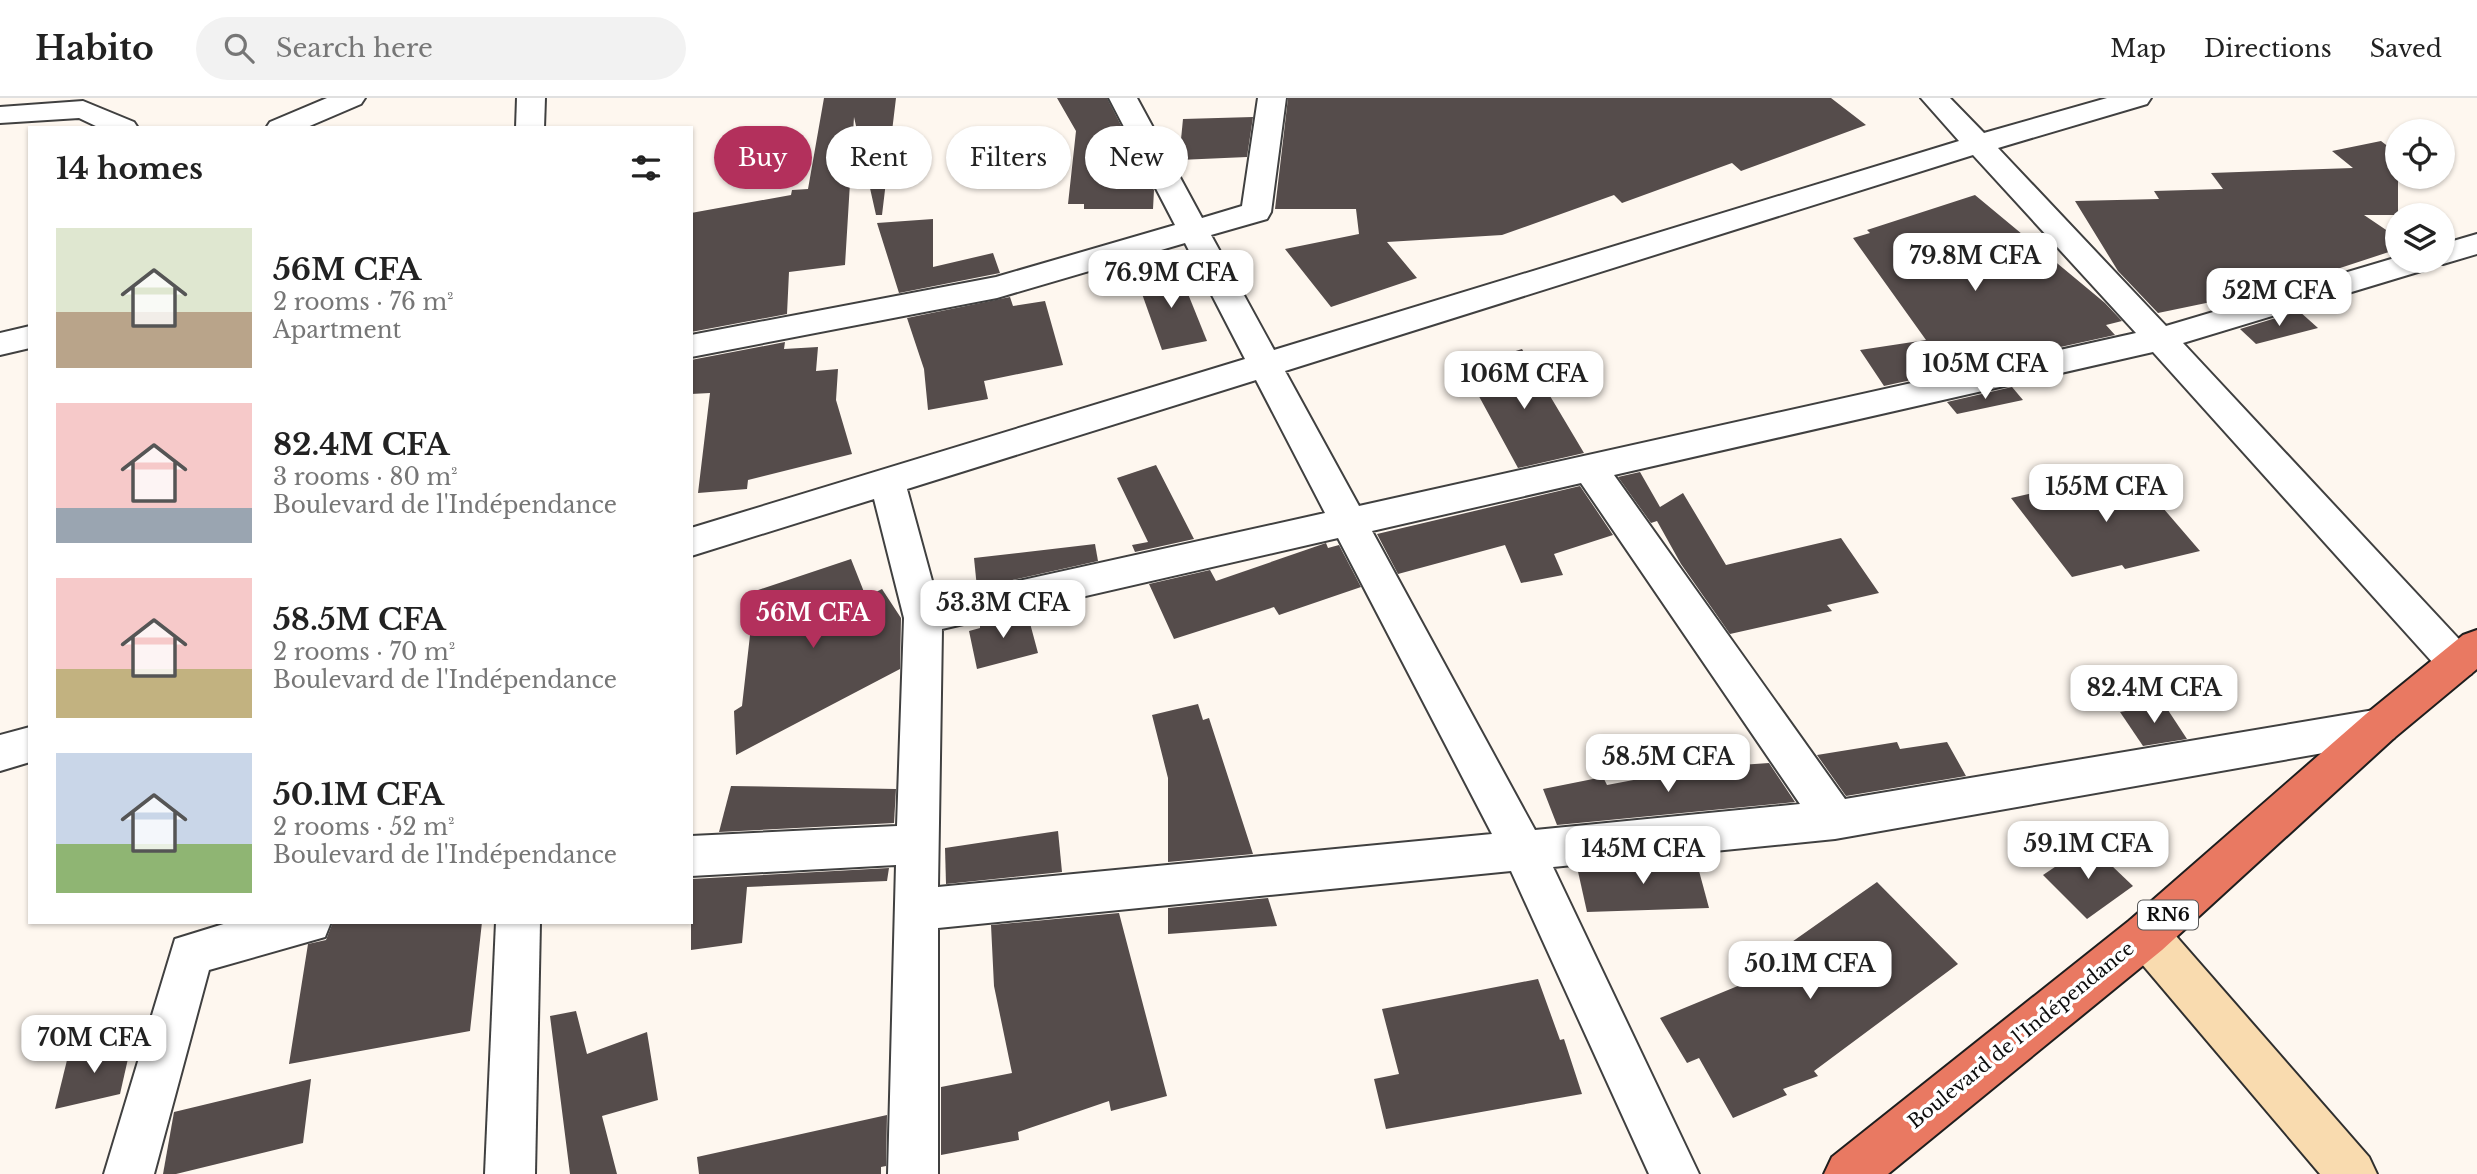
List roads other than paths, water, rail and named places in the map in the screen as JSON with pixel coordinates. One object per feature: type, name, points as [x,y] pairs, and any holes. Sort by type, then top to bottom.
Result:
[{"type":"highway","name":"Boulevard de l'Indépendance","points":[[1849,1174],[2146,935],[2380,726],[2467,654]]},
{"type":"street","points":[[285,126],[351,98]]},
{"type":"street","points":[[530,126],[531,98]]},
{"type":"street","points":[[1122,98],[1523,850],[1674,1174]]},
{"type":"street","points":[[693,346],[997,287],[1256,212],[1272,98]]},
{"type":"street","points":[[1934,98],[2160,339],[2467,654]]},
{"type":"street","points":[[693,541],[1976,145],[2137,98]]},
{"type":"street","points":[[0,115],[83,109],[120,126]]},
{"type":"street","points":[[2455,250],[2477,244]]},
{"type":"street","points":[[923,618],[2160,339],[2385,272]]},
{"type":"street","points":[[0,344],[28,337]]},
{"type":"street","points":[[1588,466],[1835,820]]},
{"type":"street","points":[[887,482],[923,618],[913,1174]]},
{"type":"street","points":[[916,910],[1835,820],[2380,726]]},
{"type":"street","points":[[0,753],[28,745]]},
{"type":"street","points":[[693,856],[919,844]]},
{"type":"street","points":[[129,1174],[191,954],[302,924]]},
{"type":"street","points":[[510,1174],[518,924]]},
{"type":"street","points":[[2146,935],[2352,1174]]}]
